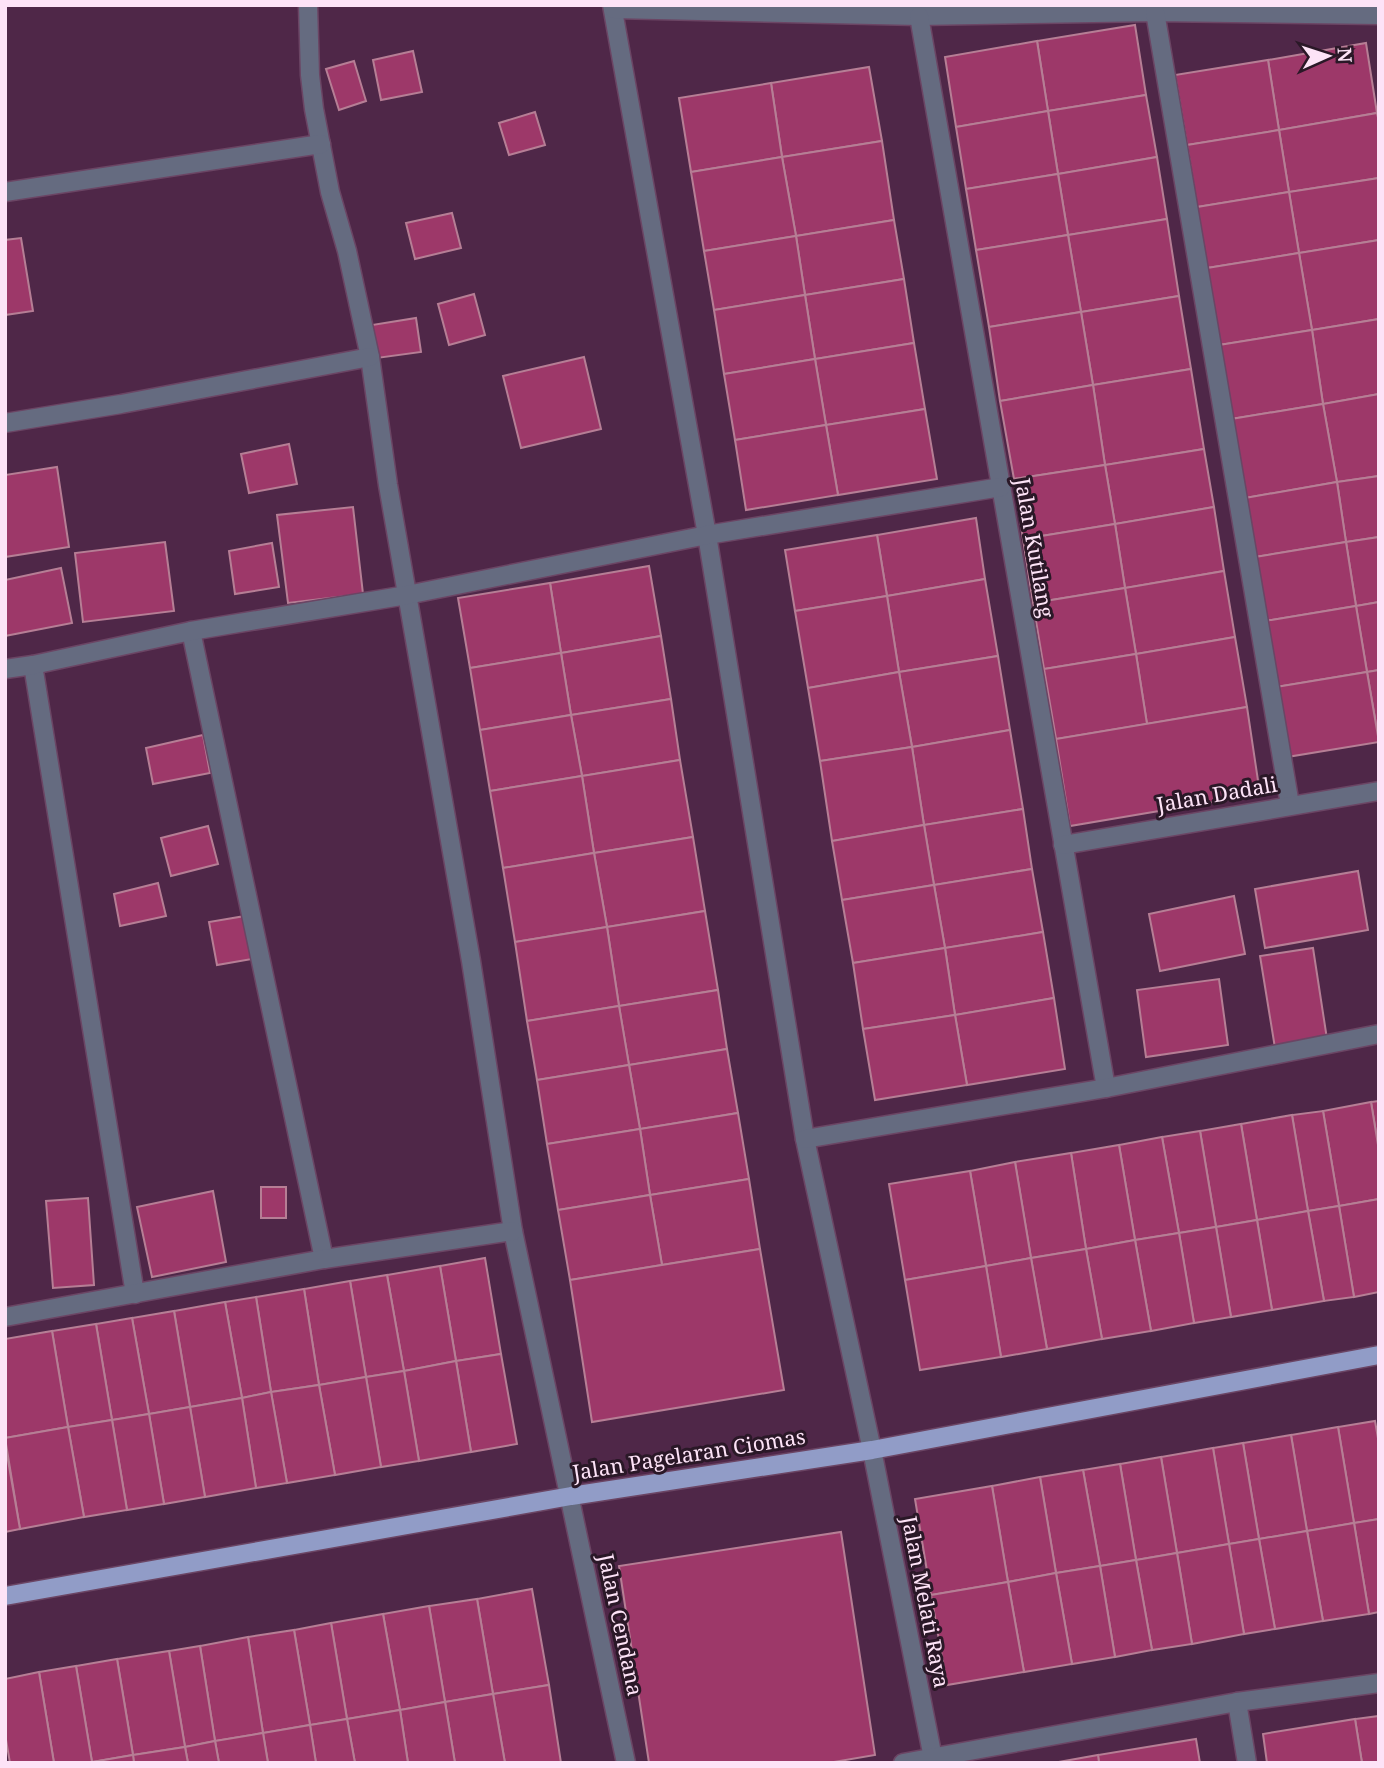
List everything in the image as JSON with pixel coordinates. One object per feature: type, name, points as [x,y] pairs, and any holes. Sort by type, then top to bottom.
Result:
[{"type":"main road","name":"Jalan Pagelaran Ciomas","points":[[5,1596],[570,1496],[872,1450],[1379,1355]]},
{"type":"street","name":"Jalan Cendana","points":[[308,5],[310,75],[321,145],[370,357],[388,485],[471,961],[513,1230],[626,1763]]},
{"type":"street","points":[[613,7],[919,16],[1155,12],[1379,15]]},
{"type":"street","name":"Jalan Melati Raya","points":[[613,7],[707,536],[805,1139],[872,1450],[933,1760]]},
{"type":"street","points":[[1155,12],[1290,805]]},
{"type":"street","name":"Jalan Kutilang","points":[[919,16],[1106,1088]]},
{"type":"street","points":[[5,192],[321,145]]},
{"type":"street","points":[[5,423],[370,357]]},
{"type":"street","points":[[5,669],[191,631],[407,595],[707,536],[1001,487]]},
{"type":"street","points":[[191,631],[324,1259]]},
{"type":"street","points":[[33,665],[135,1294]]},
{"type":"street","name":"Jalan Dadali","points":[[1063,845],[1379,791]]},
{"type":"street","points":[[805,1139],[1106,1088],[1379,1034]]},
{"type":"street","points":[[5,1317],[324,1259],[513,1230]]},
{"type":"street","points":[[903,1763],[933,1760],[1237,1702],[1379,1683]]},
{"type":"street","points":[[1237,1702],[1247,1763]]},
{"type":"building","points":[[1135,25],[1146,95],[1048,111],[1037,41]]},
{"type":"building","points":[[1037,41],[1048,111],[956,127],[945,57]]},
{"type":"building","points":[[1366,43],[1377,113],[1279,130],[1268,60]]},
{"type":"building","points":[[413,51],[422,92],[381,100],[373,60]]},
{"type":"building","points":[[1268,60],[1279,130],[1187,145],[1175,75]]},
{"type":"building","points":[[354,61],[366,101],[339,110],[326,69]]},
{"type":"building","points":[[869,67],[882,141],[782,157],[771,83]]},
{"type":"building","points":[[771,83],[782,157],[691,172],[679,98]]},
{"type":"building","points":[[1146,95],[1157,157],[1058,174],[1048,111]]},
{"type":"building","points":[[1048,111],[1058,174],[966,189],[956,127]]},
{"type":"building","points":[[535,112],[545,145],[509,155],[499,123]]},
{"type":"building","points":[[1377,113],[1379,178],[1289,192],[1279,130]]},
{"type":"building","points":[[1279,130],[1289,192],[1197,207],[1187,145]]},
{"type":"building","points":[[882,141],[894,220],[796,236],[782,157]]},
{"type":"building","points":[[782,157],[796,236],[704,251],[691,172]]},
{"type":"building","points":[[1157,157],[1167,219],[1068,235],[1058,174]]},
{"type":"building","points":[[1058,174],[1068,235],[976,250],[966,189]]},
{"type":"building","points":[[1379,178],[1379,240],[1299,253],[1289,192]]},
{"type":"building","points":[[1289,192],[1299,253],[1207,268],[1197,207]]},
{"type":"building","points":[[452,213],[461,248],[415,259],[406,223]]},
{"type":"building","points":[[1167,219],[1179,296],[1081,312],[1068,235]]},
{"type":"building","points":[[894,220],[904,279],[805,295],[796,236]]},
{"type":"building","points":[[1068,235],[1081,312],[989,327],[976,250]]},
{"type":"building","points":[[796,236],[805,295],[714,310],[704,251]]},
{"type":"building","points":[[21,238],[33,311],[5,315],[5,240]]},
{"type":"building","points":[[1379,240],[1379,319],[1312,330],[1299,253]]},
{"type":"building","points":[[1299,253],[1312,330],[1219,345],[1207,268]]},
{"type":"building","points":[[904,279],[914,343],[815,359],[805,295]]},
{"type":"building","points":[[474,294],[485,335],[449,345],[438,304]]},
{"type":"building","points":[[805,295],[815,359],[724,374],[714,310]]},
{"type":"building","points":[[1179,296],[1191,369],[1093,385],[1081,312]]},
{"type":"building","points":[[1081,312],[1093,385],[1000,401],[989,327]]},
{"type":"building","points":[[416,318],[421,352],[377,358],[372,325]]},
{"type":"building","points":[[1379,319],[1379,394],[1323,404],[1312,330]]},
{"type":"building","points":[[1312,330],[1323,404],[1231,419],[1219,345]]},
{"type":"building","points":[[914,343],[925,409],[826,425],[815,359]]},
{"type":"building","points":[[584,357],[601,429],[521,448],[503,376]]},
{"type":"building","points":[[815,359],[826,425],[735,440],[724,374]]},
{"type":"building","points":[[1191,369],[1204,449],[1105,465],[1093,385]]},
{"type":"building","points":[[1093,385],[1105,465],[1014,479],[1000,401]]},
{"type":"building","points":[[1379,394],[1379,476],[1337,482],[1323,404]]},
{"type":"building","points":[[1323,404],[1337,482],[1245,498],[1231,419]]},
{"type":"building","points":[[925,409],[937,479],[838,495],[826,425]]},
{"type":"building","points":[[826,425],[838,495],[746,510],[735,440]]},
{"type":"building","points":[[289,444],[297,484],[249,493],[241,454]]},
{"type":"building","points":[[1204,449],[1214,507],[1115,524],[1105,465]]},
{"type":"building","points":[[1105,465],[1115,524],[1023,539],[1014,479]]},
{"type":"building","points":[[57,467],[69,547],[5,557],[5,475]]},
{"type":"building","points":[[1379,476],[1379,537],[1346,542],[1337,482]]},
{"type":"building","points":[[1337,482],[1346,542],[1255,557],[1245,498]]},
{"type":"building","points":[[353,507],[363,594],[288,603],[277,515]]},
{"type":"building","points":[[1214,507],[1224,571],[1125,588],[1115,524]]},
{"type":"building","points":[[976,518],[985,579],[887,596],[877,535]]},
{"type":"building","points":[[1115,524],[1125,588],[1033,603],[1023,539]]},
{"type":"building","points":[[877,535],[887,596],[795,611],[785,550]]},
{"type":"building","points":[[1379,537],[1379,602],[1356,606],[1346,542]]},
{"type":"building","points":[[165,542],[174,611],[83,622],[75,553]]},
{"type":"building","points":[[1346,542],[1356,606],[1265,621],[1255,557]]},
{"type":"building","points":[[272,543],[279,587],[235,594],[229,551]]},
{"type":"building","points":[[649,566],[661,636],[561,653],[550,583]]},
{"type":"building","points":[[61,568],[72,623],[5,636],[5,580]]},
{"type":"building","points":[[1224,571],[1235,637],[1136,654],[1125,588]]},
{"type":"building","points":[[985,579],[998,656],[899,672],[887,596]]},
{"type":"building","points":[[550,583],[561,653],[470,668],[458,598]]},
{"type":"building","points":[[1125,588],[1136,654],[1044,669],[1033,603]]},
{"type":"building","points":[[887,596],[899,672],[808,688],[795,611]]},
{"type":"building","points":[[1379,602],[1379,670],[1367,672],[1356,606]]},
{"type":"building","points":[[1356,606],[1367,672],[1276,687],[1265,621]]},
{"type":"building","points":[[661,636],[671,699],[571,715],[561,653]]},
{"type":"building","points":[[1235,637],[1247,707],[1147,724],[1136,654]]},
{"type":"building","points":[[561,653],[571,715],[480,730],[470,668]]},
{"type":"building","points":[[1136,654],[1147,724],[1056,739],[1044,669]]},
{"type":"building","points":[[998,656],[1010,730],[912,747],[899,672]]},
{"type":"building","points":[[1379,670],[1379,742],[1367,672]]},
{"type":"building","points":[[899,672],[912,747],[820,761],[808,688]]},
{"type":"building","points":[[1367,672],[1379,742],[1287,757],[1276,687]]},
{"type":"building","points":[[671,699],[680,760],[582,776],[571,715]]},
{"type":"building","points":[[1247,707],[1260,794],[1070,826],[1056,739]]},
{"type":"building","points":[[571,715],[582,776],[490,791],[480,730]]},
{"type":"building","points":[[1010,730],[1023,809],[924,825],[912,747]]},
{"type":"building","points":[[203,735],[210,773],[153,784],[146,748]]},
{"type":"building","points":[[912,747],[924,825],[832,841],[820,761]]},
{"type":"building","points":[[680,760],[693,837],[594,853],[582,776]]},
{"type":"building","points":[[582,776],[594,853],[503,868],[490,791]]},
{"type":"building","points":[[1023,809],[1032,869],[934,885],[924,825]]},
{"type":"building","points":[[924,825],[934,885],[842,900],[832,841]]},
{"type":"building","points":[[208,826],[218,864],[171,876],[161,838]]},
{"type":"building","points":[[693,837],[705,911],[607,927],[594,853]]},
{"type":"building","points":[[594,853],[607,927],[515,942],[503,868]]},
{"type":"building","points":[[1032,869],[1043,932],[945,948],[934,885]]},
{"type":"building","points":[[1358,871],[1368,930],[1265,948],[1255,889]]},
{"type":"building","points":[[158,883],[166,916],[120,926],[114,894]]},
{"type":"building","points":[[934,885],[945,948],[853,963],[842,900]]},
{"type":"building","points":[[1234,896],[1245,954],[1160,971],[1149,914]]},
{"type":"building","points":[[705,911],[718,990],[619,1006],[607,927]]},
{"type":"building","points":[[245,916],[252,959],[217,965],[209,922]]},
{"type":"building","points":[[607,927],[619,1006],[527,1021],[515,942]]},
{"type":"building","points":[[1043,932],[1054,998],[955,1015],[945,948]]},
{"type":"building","points":[[945,948],[955,1015],[863,1029],[853,963]]},
{"type":"building","points":[[1313,948],[1327,1039],[1275,1048],[1260,956]]},
{"type":"building","points":[[1219,979],[1228,1045],[1146,1057],[1137,990]]},
{"type":"building","points":[[718,990],[727,1049],[629,1065],[619,1006]]},
{"type":"building","points":[[1054,998],[1065,1069],[967,1085],[955,1015]]},
{"type":"building","points":[[619,1006],[629,1065],[537,1080],[527,1021]]},
{"type":"building","points":[[955,1015],[967,1085],[875,1100],[863,1029]]},
{"type":"building","points":[[727,1049],[738,1113],[640,1129],[629,1065]]},
{"type":"building","points":[[629,1065],[640,1129],[547,1144],[537,1080]]},
{"type":"building","points":[[1379,1101],[1379,1151],[1371,1102]]},
{"type":"building","points":[[1371,1102],[1379,1151],[1379,1199],[1339,1206],[1323,1111]]},
{"type":"building","points":[[1323,1111],[1339,1206],[1308,1211],[1292,1115]]},
{"type":"building","points":[[738,1113],[749,1179],[650,1195],[640,1129]]},
{"type":"building","points":[[1292,1115],[1308,1211],[1257,1220],[1241,1124]]},
{"type":"building","points":[[1241,1124],[1257,1220],[1216,1227],[1200,1131]]},
{"type":"building","points":[[640,1129],[650,1195],[558,1210],[547,1144]]},
{"type":"building","points":[[1200,1131],[1216,1227],[1179,1233],[1162,1137]]},
{"type":"building","points":[[1162,1137],[1179,1233],[1135,1240],[1119,1145]]},
{"type":"building","points":[[1119,1145],[1135,1240],[1086,1249],[1071,1153]]},
{"type":"building","points":[[1071,1153],[1086,1249],[1031,1258],[1015,1162]]},
{"type":"building","points":[[1015,1162],[1031,1258],[986,1266],[970,1171]]},
{"type":"building","points":[[970,1171],[986,1266],[905,1280],[889,1184]]},
{"type":"building","points":[[749,1179],[760,1249],[662,1265],[650,1195]]},
{"type":"building","points":[[261,1187],[286,1187],[286,1218],[261,1218]]},
{"type":"building","points":[[213,1191],[226,1262],[152,1277],[137,1207]]},
{"type":"building","points":[[650,1195],[662,1265],[570,1280],[558,1210]]},
{"type":"building","points":[[88,1198],[94,1285],[53,1288],[46,1201]]},
{"type":"building","points":[[1379,1199],[1379,1292],[1354,1297],[1339,1206]]},
{"type":"building","points":[[1339,1206],[1354,1297],[1324,1301],[1308,1211]]},
{"type":"building","points":[[1308,1211],[1324,1301],[1272,1310],[1257,1220]]},
{"type":"building","points":[[1257,1220],[1272,1310],[1231,1317],[1216,1227]]},
{"type":"building","points":[[1216,1227],[1231,1317],[1194,1323],[1179,1233]]},
{"type":"building","points":[[1179,1233],[1194,1323],[1151,1331],[1135,1240]]},
{"type":"building","points":[[1135,1240],[1151,1331],[1102,1339],[1086,1249]]},
{"type":"building","points":[[760,1249],[784,1390],[592,1422],[570,1280]]},
{"type":"building","points":[[1086,1249],[1102,1339],[1047,1349],[1031,1258]]},
{"type":"building","points":[[485,1258],[501,1354],[456,1361],[440,1266]]},
{"type":"building","points":[[1031,1258],[1047,1349],[1001,1357],[986,1266]]},
{"type":"building","points":[[440,1266],[456,1361],[404,1371],[387,1275]]},
{"type":"building","points":[[986,1266],[1001,1357],[920,1370],[905,1280]]},
{"type":"building","points":[[387,1275],[404,1371],[366,1377],[350,1281]]},
{"type":"building","points":[[350,1281],[366,1377],[319,1385],[304,1289]]},
{"type":"building","points":[[304,1289],[319,1385],[271,1392],[256,1297]]},
{"type":"building","points":[[256,1297],[271,1392],[242,1398],[225,1302]]},
{"type":"building","points":[[225,1302],[242,1398],[190,1407],[174,1311]]},
{"type":"building","points":[[174,1311],[190,1407],[149,1414],[132,1318]]},
{"type":"building","points":[[132,1318],[149,1414],[112,1420],[96,1324]]},
{"type":"building","points":[[96,1324],[112,1420],[68,1427],[52,1331]]},
{"type":"building","points":[[52,1331],[68,1427],[5,1438],[5,1339]]},
{"type":"building","points":[[501,1354],[517,1444],[471,1452],[456,1361]]},
{"type":"building","points":[[456,1361],[471,1452],[419,1461],[404,1371]]},
{"type":"building","points":[[404,1371],[419,1461],[381,1467],[366,1377]]},
{"type":"building","points":[[366,1377],[381,1467],[335,1475],[319,1385]]},
{"type":"building","points":[[319,1385],[335,1475],[287,1483],[271,1392]]},
{"type":"building","points":[[271,1392],[287,1483],[256,1488],[242,1398]]},
{"type":"building","points":[[242,1398],[256,1488],[205,1497],[190,1407]]},
{"type":"building","points":[[190,1407],[205,1497],[164,1504],[149,1414]]},
{"type":"building","points":[[149,1414],[164,1504],[127,1510],[112,1420]]},
{"type":"building","points":[[112,1420],[127,1510],[84,1517],[68,1427]]},
{"type":"building","points":[[1375,1421],[1379,1444],[1379,1519],[1354,1523],[1338,1427]]},
{"type":"building","points":[[68,1427],[84,1517],[20,1529],[5,1438]]},
{"type":"building","points":[[1338,1427],[1354,1523],[1307,1531],[1291,1435]]},
{"type":"building","points":[[1291,1435],[1307,1531],[1259,1539],[1243,1443]]},
{"type":"building","points":[[5,1443],[20,1529],[5,1532]]},
{"type":"building","points":[[1243,1443],[1259,1539],[1229,1544],[1213,1448]]},
{"type":"building","points":[[1213,1448],[1229,1544],[1177,1553],[1161,1457]]},
{"type":"building","points":[[1161,1457],[1177,1553],[1136,1560],[1120,1464]]},
{"type":"building","points":[[1120,1464],[1136,1560],[1100,1566],[1083,1470]]},
{"type":"building","points":[[1083,1470],[1100,1566],[1056,1573],[1040,1477]]},
{"type":"building","points":[[1040,1477],[1056,1573],[1008,1582],[992,1486]]},
{"type":"building","points":[[992,1486],[1008,1582],[931,1595],[915,1499]]},
{"type":"building","points":[[1379,1519],[1379,1612],[1369,1614],[1354,1523]]},
{"type":"building","points":[[1354,1523],[1369,1614],[1323,1621],[1307,1531]]},
{"type":"building","points":[[1307,1531],[1323,1621],[1275,1629],[1259,1539]]},
{"type":"building","points":[[841,1532],[875,1755],[828,1763],[649,1763],[619,1566]]},
{"type":"building","points":[[1259,1539],[1275,1629],[1244,1634],[1229,1544]]},
{"type":"building","points":[[1229,1544],[1244,1634],[1192,1644],[1177,1553]]},
{"type":"building","points":[[1177,1553],[1192,1644],[1152,1650],[1136,1560]]},
{"type":"building","points":[[1136,1560],[1152,1650],[1115,1657],[1100,1566]]},
{"type":"building","points":[[1100,1566],[1115,1657],[1072,1664],[1056,1573]]},
{"type":"building","points":[[1056,1573],[1072,1664],[1024,1672],[1008,1582]]},
{"type":"building","points":[[1008,1582],[1024,1672],[947,1685],[931,1595]]},
{"type":"building","points":[[532,1589],[549,1685],[493,1694],[477,1599]]},
{"type":"building","points":[[477,1599],[493,1694],[445,1702],[429,1606]]},
{"type":"building","points":[[429,1606],[445,1702],[400,1710],[383,1614]]},
{"type":"building","points":[[383,1614],[400,1710],[347,1719],[331,1623]]},
{"type":"building","points":[[331,1623],[347,1719],[310,1725],[294,1630]]},
{"type":"building","points":[[294,1630],[310,1725],[263,1733],[248,1637]]},
{"type":"building","points":[[248,1637],[263,1733],[215,1741],[200,1646]]},
{"type":"building","points":[[200,1646],[215,1741],[185,1747],[169,1651]]},
{"type":"building","points":[[169,1651],[185,1747],[133,1755],[117,1659]]},
{"type":"building","points":[[117,1659],[133,1755],[92,1762],[76,1666]]},
{"type":"building","points":[[76,1666],[92,1762],[54,1763],[39,1672]]},
{"type":"building","points":[[39,1672],[54,1763],[10,1763],[5,1734],[5,1679]]},
{"type":"building","points":[[549,1685],[561,1763],[505,1763],[493,1694]]},
{"type":"building","points":[[493,1694],[505,1763],[455,1763],[445,1702]]},
{"type":"building","points":[[445,1702],[455,1763],[408,1763],[400,1710]]},
{"type":"building","points":[[400,1710],[408,1763],[355,1763],[347,1719]]},
{"type":"building","points":[[1379,1716],[1379,1763],[1362,1763],[1355,1719]]},
{"type":"building","points":[[347,1719],[355,1763],[316,1763],[310,1725]]},
{"type":"building","points":[[1355,1719],[1362,1763],[1267,1763],[1263,1734]]},
{"type":"building","points":[[310,1725],[316,1763],[268,1763],[263,1733]]},
{"type":"building","points":[[263,1733],[268,1763],[219,1763],[215,1741]]},
{"type":"building","points":[[1196,1739],[1200,1763],[1099,1763],[1098,1755]]},
{"type":"building","points":[[215,1741],[219,1763],[188,1763],[185,1747]]},
{"type":"building","points":[[185,1747],[188,1763],[134,1763],[133,1755]]},
{"type":"building","points":[[133,1755],[134,1763],[92,1763],[92,1762]]},
{"type":"building","points":[[1098,1755],[1099,1763],[1053,1763]]}]
